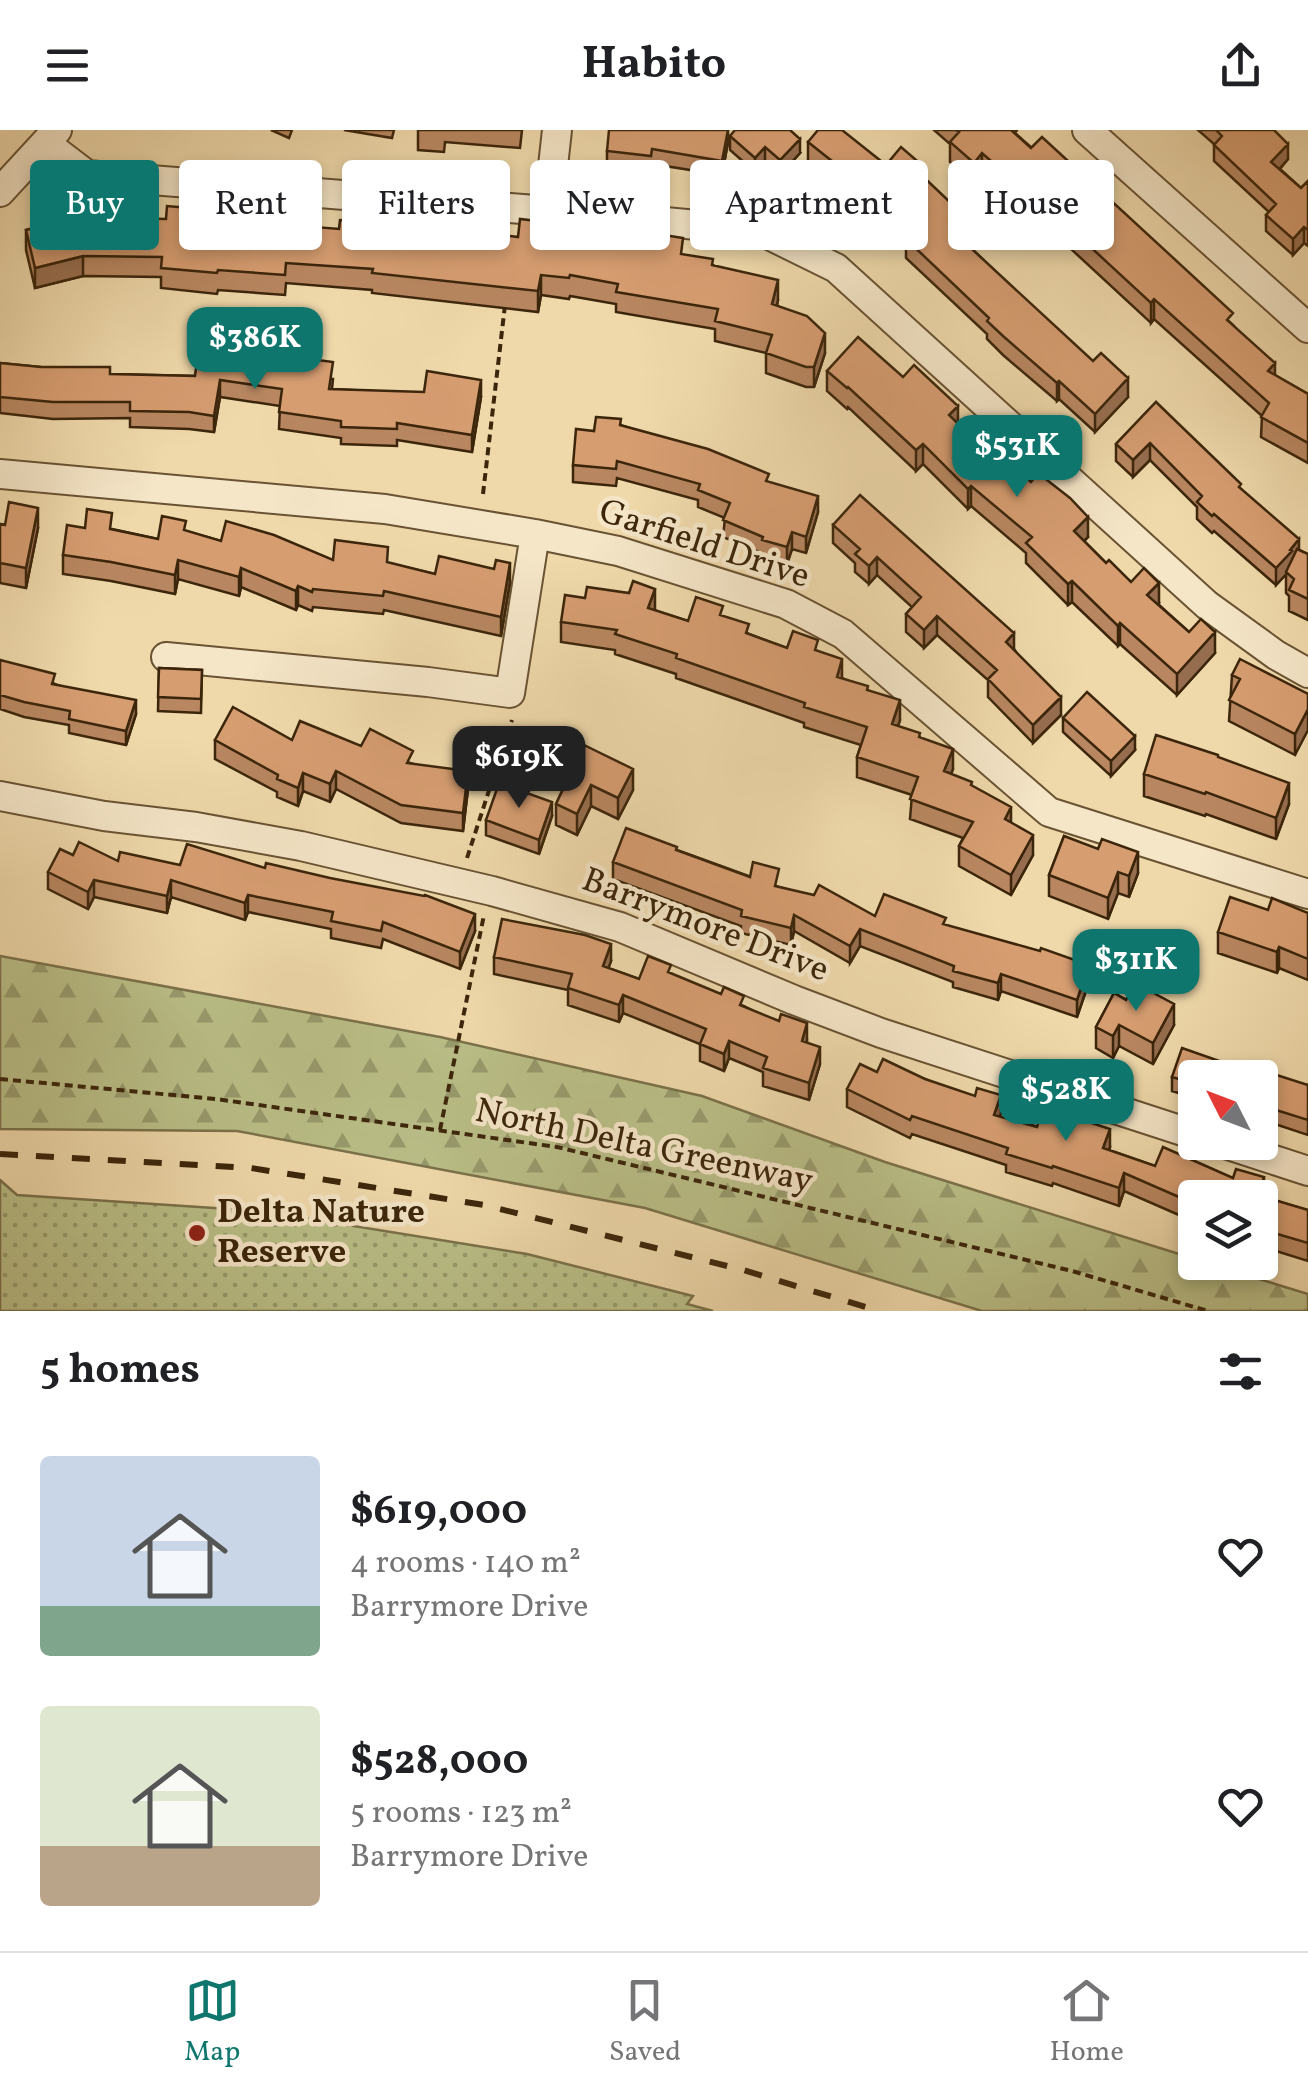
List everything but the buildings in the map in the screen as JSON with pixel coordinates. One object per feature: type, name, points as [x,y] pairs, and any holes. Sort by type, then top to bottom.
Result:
[{"type":"street","points":[[553,160],[556,130]]},
{"type":"street","points":[[1087,130],[1308,328]]},
{"type":"street","points":[[0,192],[51,136],[87,175],[530,210]]},
{"type":"street","points":[[670,223],[760,231],[836,268],[1207,605],[1308,672]]},
{"type":"street","name":"Garfield Drive","points":[[0,474],[385,509],[618,551],[786,604],[842,634],[1049,812],[1307,889]]},
{"type":"street","points":[[166,658],[510,693],[535,534]]},
{"type":"street","name":"Barrymore Drive","points":[[0,796],[301,846],[492,890],[584,916],[881,1033],[1178,1129]]},
{"type":"street","points":[[1274,1160],[1308,1171]]},
{"type":"path","points":[[483,494],[505,304]]},
{"type":"path","points":[[468,858],[512,720]]},
{"type":"path","points":[[440,1130],[481,924]]},
{"type":"path","name":"North Delta Greenway","points":[[0,1079],[216,1099],[576,1151],[1072,1271],[1208,1311]]},
{"type":"green space","points":[[0,956],[440,1037],[702,1096],[885,1162],[1178,1254],[1178,1280],[1262,1280],[1308,1294],[1308,1311],[982,1311],[645,1208],[237,1131],[0,1129]]},
{"type":"green space","name":"Delta Nature Reserve","points":[[0,1180],[17,1195],[261,1211],[527,1254],[693,1296],[687,1304],[713,1311],[0,1311]]},
{"type":"railway","points":[[0,1154],[251,1168],[484,1205],[743,1270],[879,1311]]},
{"type":"place","name":"Delta Nature Reserve","points":[[197,1233]]}]
